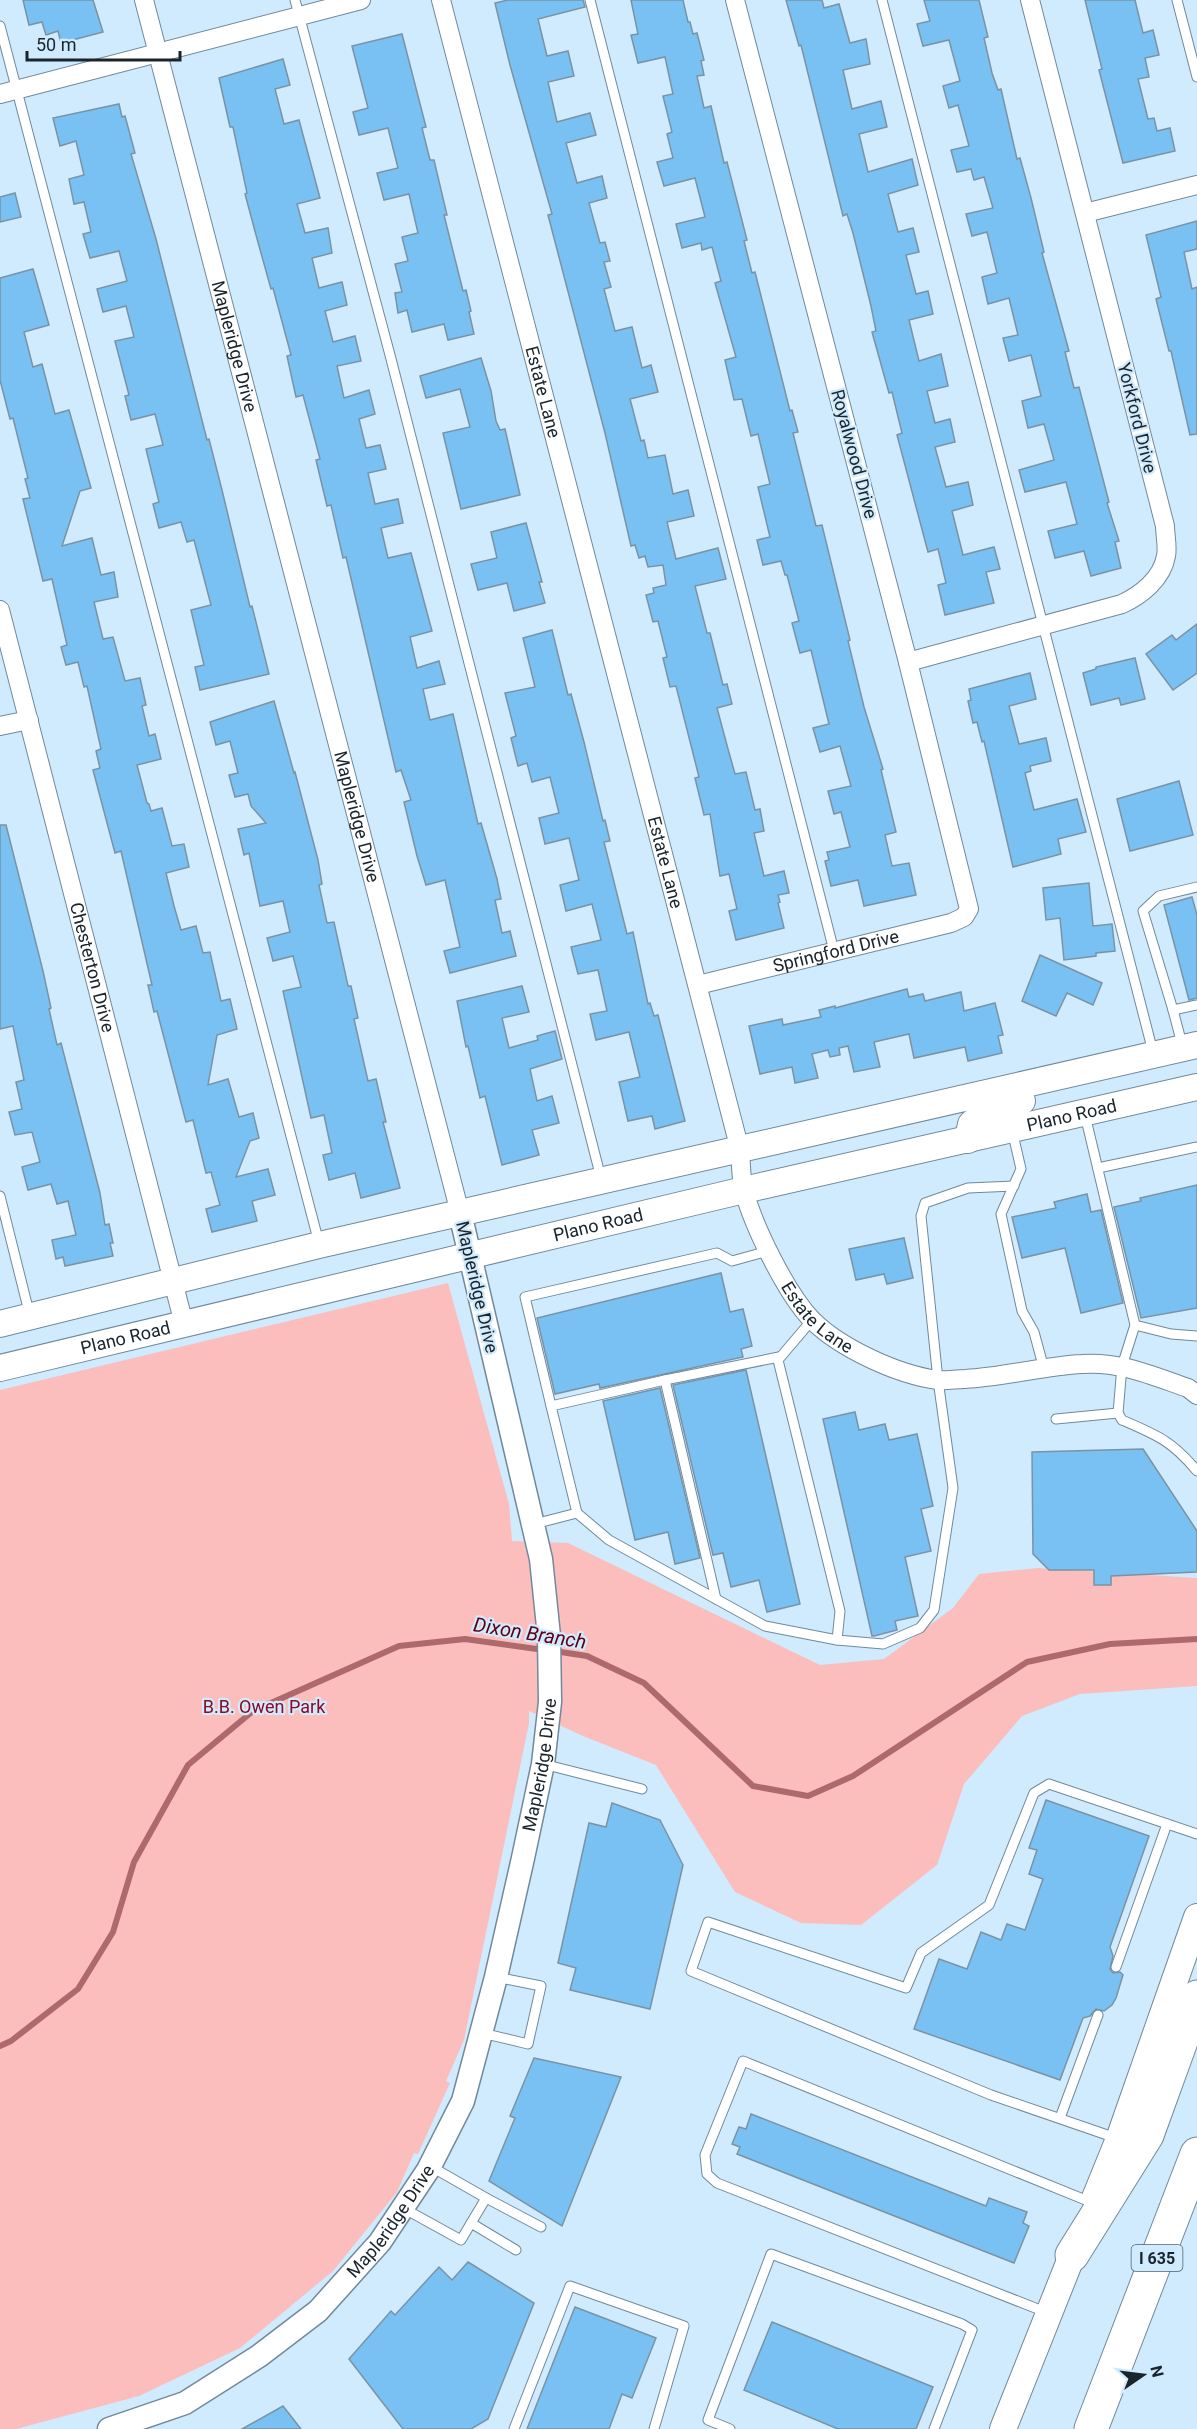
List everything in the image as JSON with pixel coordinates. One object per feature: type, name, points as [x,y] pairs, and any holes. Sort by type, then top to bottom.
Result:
[{"type":"highway","points":[[1072,2255],[1147,2135],[1197,1997]]},
{"type":"highway","name":"I 635","points":[[1091,2429],[1197,2154]]},
{"type":"main road","points":[[0,1324],[319,1245],[1190,1047]]},
{"type":"main road","points":[[968,1140],[971,1124],[982,1114],[1023,1101],[1029,1095],[1032,1083]]},
{"type":"main road","name":"Plano Road","points":[[0,1368],[744,1191],[1197,1087]]},
{"type":"main road","points":[[1004,2429],[1119,2139],[1197,1917]]},
{"type":"street","name":"Mapleridge Drive","points":[[109,2429],[185,2403],[259,2356],[318,2311],[380,2242],[430,2166],[463,2101],[482,2033],[543,1764],[550,1702],[546,1593],[534,1524],[459,1213],[144,0]]},
{"type":"street","points":[[8,92],[158,54],[297,8],[361,0]]},
{"type":"street","name":"Estate Lane","points":[[441,0],[740,1150],[744,1191],[768,1251],[786,1285],[812,1320],[836,1339],[869,1358],[907,1372],[938,1380],[996,1377],[1083,1364],[1122,1366],[1188,1388],[1197,1395]]},
{"type":"street","name":"Royalwood Drive","points":[[735,0],[908,662],[969,909]]},
{"type":"street","name":"Yorkford Drive","points":[[908,662],[1122,604],[1139,596],[1157,576],[1166,556],[1165,526],[1030,0]]},
{"type":"street","points":[[1085,213],[1197,184]]},
{"type":"street","name":"Chesterton Drive","points":[[0,610],[184,1324]]},
{"type":"street","points":[[0,726],[29,720]]},
{"type":"street","name":"Springford Drive","points":[[698,985],[951,923],[964,917],[969,909]]},
{"type":"lane","points":[[591,0],[834,951]]},
{"type":"lane","points":[[882,0],[1154,1055]]},
{"type":"lane","points":[[1177,0],[1197,76]]},
{"type":"lane","points":[[297,8],[390,355],[602,1180]]},
{"type":"lane","points":[[0,26],[8,92],[319,1245]]},
{"type":"lane","points":[[1190,1047],[1173,1010],[1143,911],[1159,896],[1197,887]]},
{"type":"lane","points":[[1173,1010],[1197,1005]]},
{"type":"lane","points":[[1085,1113],[1135,1325],[1122,1366],[1118,1413],[1122,1420],[1162,1438],[1182,1453],[1197,1471]]},
{"type":"lane","points":[[1012,1130],[1021,1169],[1002,1214],[1022,1311],[1034,1332],[1044,1370]]},
{"type":"lane","points":[[1098,1168],[1197,1147]]},
{"type":"lane","points":[[768,1251],[732,1262],[717,1253],[525,1297],[576,1513],[609,1540],[765,1626],[837,1641],[883,1644],[920,1628],[934,1610],[953,1488],[938,1380],[921,1216],[925,1203],[968,1188],[1014,1186]]},
{"type":"lane","points":[[0,1196],[30,1316]]},
{"type":"lane","points":[[812,1320],[777,1360],[840,1611],[837,1641]]},
{"type":"lane","points":[[1135,1325],[1171,1334],[1197,1336]]},
{"type":"lane","points":[[551,1406],[779,1357]]},
{"type":"lane","points":[[665,1380],[716,1599]]},
{"type":"lane","points":[[1056,1419],[1118,1413]]},
{"type":"lane","points":[[534,1524],[576,1513]]},
{"type":"lane","points":[[543,1764],[642,1790]]},
{"type":"lane","points":[[1119,2139],[991,2095],[691,1971],[708,1922],[906,1988],[921,1953],[989,1905],[1034,1793],[1050,1784],[1197,1834]]},
{"type":"lane","points":[[1116,1967],[1167,1824]]},
{"type":"lane","points":[[482,2033],[528,2044],[541,1986],[496,1977]]},
{"type":"lane","points":[[1060,2118],[1098,2015]]},
{"type":"lane","points":[[1049,2314],[717,2183],[707,2174],[705,2155],[743,2061],[1093,2203]]},
{"type":"lane","points":[[430,2166],[541,2228]]},
{"type":"lane","points":[[403,2208],[461,2240],[486,2198]]},
{"type":"lane","points":[[471,2223],[516,2250]]},
{"type":"lane","points":[[730,2429],[708,2420],[771,2254],[972,2330],[934,2429]]},
{"type":"lane","points":[[514,2429],[570,2286],[684,2326],[654,2429]]},
{"type":"green space","name":"B.B. Owen Park","points":[[448,1283],[509,1504],[512,1541],[568,1543],[820,1665],[884,1659],[953,1608],[979,1574],[1038,1568],[1197,1578],[1197,1686],[1080,1694],[1022,1716],[964,1784],[937,1865],[861,1925],[801,1923],[735,1892],[656,1765],[583,1736],[529,1711],[529,1723],[464,2040],[446,2081],[450,2083],[418,2154],[414,2153],[397,2192],[333,2271],[240,2348],[139,2396],[16,2429],[0,2429],[0,1390]]},
{"type":"building","points":[[23,0],[93,0],[103,32],[61,43],[58,31],[46,35],[42,22],[29,25]]},
{"type":"building","points":[[508,0],[583,0],[585,7],[538,19],[547,56],[568,51],[574,76],[548,82],[557,122],[590,113],[596,135],[566,143],[577,183],[602,176],[607,198],[589,203],[600,243],[605,242],[610,261],[604,262],[611,287],[604,289],[615,331],[632,327],[642,368],[651,365],[658,392],[630,399],[641,441],[644,440],[648,458],[665,455],[673,494],[688,490],[694,516],[667,522],[676,559],[718,548],[726,579],[695,586],[723,685],[727,684],[732,704],[717,708],[735,774],[746,772],[755,810],[760,809],[764,831],[754,833],[764,876],[784,871],[789,893],[778,895],[780,902],[778,903],[784,928],[736,940],[729,911],[737,909],[729,874],[720,876],[710,814],[704,815],[695,778],[699,777],[676,686],[670,687],[663,658],[667,657],[658,621],[653,622],[646,595],[654,593],[653,588],[666,585],[663,565],[648,567],[645,556],[639,558],[635,545],[631,546],[605,433],[548,215],[552,214],[495,3]]},
{"type":"building","points":[[631,0],[683,0],[693,34],[697,33],[704,60],[701,61],[704,75],[697,76],[704,108],[711,106],[724,163],[727,162],[747,240],[744,241],[752,273],[755,272],[790,411],[792,410],[798,432],[793,433],[816,526],[822,525],[864,707],[883,769],[881,770],[896,832],[885,835],[892,866],[909,863],[916,895],[864,906],[858,880],[831,886],[825,861],[829,860],[827,852],[850,847],[841,812],[834,814],[828,791],[851,786],[840,746],[820,752],[813,728],[829,724],[811,650],[800,653],[792,623],[799,621],[787,575],[785,575],[781,561],[763,565],[757,540],[770,537],[758,487],[770,484],[758,434],[751,436],[742,399],[734,400],[725,360],[736,357],[715,283],[721,281],[712,247],[702,250],[701,243],[682,248],[676,224],[705,217],[695,178],[664,186],[657,162],[673,158],[667,134],[672,132],[663,96],[673,94],[665,57],[638,63],[631,35],[638,34]]},
{"type":"building","points":[[786,0],[822,0],[824,8],[839,4],[850,43],[866,39],[870,64],[843,70],[852,109],[881,101],[887,127],[859,134],[868,172],[912,159],[918,185],[888,194],[898,232],[913,228],[919,252],[906,255],[916,294],[928,291],[933,314],[909,320],[919,361],[941,354],[948,386],[927,391],[935,423],[950,419],[955,442],[935,447],[946,487],[968,482],[973,505],[952,511],[963,555],[994,547],[1000,569],[986,572],[994,603],[945,615],[938,585],[946,583],[938,549],[928,552],[897,435],[902,433],[892,392],[889,393],[872,332],[876,331],[853,233],[847,214],[843,216],[801,45],[799,46]]},
{"type":"building","points":[[924,0],[979,0],[988,37],[984,38],[992,73],[998,90],[1001,89],[1017,159],[1020,158],[1031,198],[1044,252],[1042,253],[1069,351],[1065,352],[1074,388],[1079,387],[1109,502],[1107,503],[1119,541],[1115,542],[1121,568],[1091,576],[1084,551],[1055,558],[1048,531],[1077,524],[1066,482],[1025,492],[1019,470],[1054,460],[1044,424],[1028,428],[1022,401],[1041,396],[1031,355],[1009,361],[1003,338],[1018,335],[1009,298],[988,304],[982,277],[997,273],[987,232],[972,236],[966,214],[993,208],[984,177],[974,180],[971,169],[957,172],[951,150],[969,146],[958,105],[949,108],[943,86],[960,81],[949,40],[923,46],[917,24],[930,21]]},
{"type":"building","points":[[1085,0],[1135,0],[1143,33],[1153,30],[1159,55],[1145,58],[1149,77],[1138,79],[1148,119],[1154,118],[1157,131],[1170,128],[1175,151],[1123,163],[1099,70],[1102,69]]},
{"type":"building","points":[[402,34],[426,127],[422,128],[430,160],[434,160],[447,215],[444,215],[463,291],[466,290],[471,311],[469,312],[474,334],[448,340],[444,324],[412,332],[407,310],[398,313],[395,293],[402,292],[395,264],[408,261],[402,237],[418,233],[409,194],[384,200],[377,173],[398,168],[388,128],[359,135],[353,112],[368,108],[352,46]]},
{"type":"building","points":[[283,59],[290,85],[275,89],[284,124],[299,120],[320,198],[297,204],[305,233],[328,228],[332,253],[312,258],[319,288],[342,282],[347,305],[325,311],[333,342],[355,336],[361,361],[337,366],[344,398],[369,390],[375,414],[359,419],[366,448],[380,445],[386,469],[368,473],[375,504],[398,499],[403,523],[381,528],[388,558],[411,553],[432,631],[410,637],[417,668],[439,661],[445,684],[423,689],[430,720],[453,714],[478,824],[481,823],[497,879],[501,899],[495,900],[502,933],[510,931],[516,956],[450,973],[444,951],[460,947],[445,880],[426,885],[417,856],[404,802],[411,800],[401,770],[396,772],[346,557],[343,558],[331,505],[327,506],[316,460],[320,459],[303,395],[296,397],[287,356],[291,355],[245,194],[247,193],[233,127],[230,127],[219,78]]},
{"type":"building","points":[[119,104],[122,117],[125,116],[135,153],[131,154],[156,239],[269,674],[200,690],[195,667],[204,665],[191,610],[211,605],[194,540],[187,542],[181,522],[159,528],[153,504],[159,502],[146,449],[163,445],[155,414],[131,420],[125,396],[129,395],[115,341],[134,337],[126,306],[103,312],[97,289],[127,281],[119,251],[90,258],[83,234],[91,232],[84,202],[74,204],[69,179],[84,175],[76,141],[60,146],[53,118]]},
{"type":"building","points":[[15,193],[21,217],[0,222],[0,197]]},
{"type":"building","points":[[1197,221],[1197,249],[1184,252],[1192,289],[1197,287],[1197,434],[1190,435],[1171,351],[1169,351],[1156,299],[1161,297],[1146,235]]},
{"type":"building","points":[[33,269],[49,325],[24,332],[33,367],[42,364],[55,414],[69,410],[91,488],[80,491],[62,546],[92,538],[101,575],[114,572],[118,597],[94,602],[103,639],[113,637],[125,681],[140,678],[146,705],[142,706],[149,736],[155,734],[161,759],[137,765],[147,803],[151,811],[162,808],[172,846],[184,844],[189,867],[166,873],[174,906],[181,930],[196,926],[203,953],[210,952],[221,1001],[230,999],[237,1029],[217,1035],[208,1085],[228,1079],[239,1117],[253,1113],[259,1138],[250,1141],[236,1177],[268,1169],[275,1195],[252,1201],[257,1221],[212,1232],[206,1209],[220,1205],[211,1172],[206,1173],[193,1120],[186,1122],[157,1011],[154,1012],[148,985],[152,985],[121,851],[115,853],[93,770],[100,768],[96,751],[101,749],[87,686],[84,687],[78,662],[66,665],[61,647],[67,645],[52,579],[43,581],[23,499],[30,498],[25,479],[28,478],[13,418],[10,419],[0,380],[0,278]]},
{"type":"building","points":[[481,358],[491,391],[496,421],[500,430],[505,429],[520,495],[461,509],[443,433],[470,427],[460,389],[426,398],[420,376]]},
{"type":"building","points":[[526,523],[542,582],[539,582],[545,603],[514,611],[507,583],[478,590],[471,564],[497,558],[491,532]]},
{"type":"building","points":[[1197,624],[1197,673],[1173,690],[1146,654],[1172,635],[1176,640]]},
{"type":"building","points":[[552,630],[568,695],[571,694],[584,742],[603,821],[605,820],[610,841],[604,842],[627,934],[633,932],[648,1004],[650,1003],[654,1016],[658,1015],[685,1121],[655,1129],[652,1116],[628,1121],[619,1082],[640,1077],[629,1032],[596,1040],[590,1014],[607,1011],[598,970],[578,974],[571,947],[601,940],[592,904],[566,911],[560,885],[579,880],[569,838],[545,844],[539,818],[559,813],[550,777],[532,782],[527,763],[518,766],[511,738],[516,736],[505,693],[535,687],[523,638]]},
{"type":"building","points":[[1135,658],[1145,699],[1121,705],[1119,698],[1091,705],[1083,673],[1096,669],[1096,667]]},
{"type":"building","points":[[1030,673],[1036,699],[1009,706],[1019,744],[1046,738],[1051,761],[1030,766],[1031,771],[1025,773],[1034,810],[1077,799],[1086,832],[1058,839],[1061,854],[1013,867],[984,741],[982,742],[977,722],[973,723],[968,701],[971,700],[969,689]]},
{"type":"building","points":[[274,701],[318,860],[322,884],[319,885],[327,923],[334,922],[348,986],[351,986],[358,1018],[354,1019],[368,1081],[376,1079],[386,1122],[383,1122],[400,1188],[361,1198],[355,1173],[329,1180],[323,1155],[332,1153],[324,1115],[311,1118],[283,991],[301,987],[293,956],[273,961],[267,938],[290,932],[283,901],[260,906],[249,853],[244,855],[238,829],[266,823],[251,806],[248,794],[235,797],[229,775],[238,773],[230,741],[216,745],[210,722]]},
{"type":"building","points":[[1179,781],[1193,835],[1130,851],[1117,799]]},
{"type":"building","points":[[0,825],[6,825],[43,971],[57,1045],[61,1043],[100,1193],[105,1225],[109,1224],[113,1243],[110,1243],[113,1256],[65,1266],[63,1257],[56,1259],[52,1240],[76,1235],[68,1201],[57,1204],[51,1184],[28,1190],[22,1167],[40,1162],[32,1132],[15,1135],[9,1112],[22,1109],[16,1082],[24,1080],[13,1026],[0,1029]]},
{"type":"building","points":[[1089,883],[1093,926],[1112,924],[1115,951],[1064,960],[1060,918],[1046,920],[1043,888]]},
{"type":"building","points":[[1192,897],[1197,915],[1197,998],[1189,1000],[1164,905]]},
{"type":"building","points":[[1040,955],[1102,983],[1093,1005],[1067,993],[1056,1016],[1022,1001]]},
{"type":"building","points":[[522,986],[529,1012],[502,1018],[509,1048],[538,1040],[537,1036],[555,1031],[562,1059],[530,1069],[537,1101],[552,1096],[559,1123],[532,1130],[539,1155],[502,1165],[485,1096],[480,1098],[468,1046],[466,1047],[457,1001]]},
{"type":"building","points":[[907,989],[909,997],[923,994],[925,1001],[961,992],[964,1011],[995,1003],[1003,1035],[998,1036],[1002,1053],[968,1061],[965,1047],[914,1058],[909,1034],[874,1042],[880,1067],[854,1072],[848,1046],[839,1048],[840,1055],[830,1057],[828,1050],[812,1054],[818,1078],[795,1083],[792,1067],[760,1074],[749,1026],[782,1019],[783,1025],[821,1017],[819,1010]]},
{"type":"building","points":[[1197,1185],[1197,1308],[1141,1318],[1114,1207],[1141,1201],[1140,1198]]},
{"type":"building","points":[[1087,1194],[1091,1212],[1101,1210],[1123,1303],[1081,1313],[1065,1248],[1022,1258],[1012,1217],[1056,1208],[1054,1202]]},
{"type":"building","points":[[904,1238],[913,1278],[887,1284],[884,1274],[856,1280],[849,1249]]},
{"type":"building","points":[[721,1273],[730,1312],[743,1309],[752,1346],[741,1349],[743,1357],[600,1388],[599,1384],[555,1394],[537,1318]]},
{"type":"building","points":[[746,1370],[800,1604],[767,1612],[759,1580],[731,1587],[723,1553],[713,1555],[673,1385]]},
{"type":"building","points":[[660,1388],[700,1558],[675,1564],[668,1532],[635,1540],[603,1401]]},
{"type":"building","points":[[855,1412],[859,1430],[885,1424],[889,1440],[917,1434],[933,1506],[921,1509],[931,1551],[905,1557],[918,1616],[895,1621],[897,1630],[874,1636],[872,1636],[823,1419]]},
{"type":"building","points":[[1143,1449],[1197,1531],[1197,1572],[1111,1576],[1111,1585],[1094,1585],[1094,1570],[1049,1570],[1033,1554],[1032,1452]]},
{"type":"building","points":[[1046,1800],[1149,1836],[1110,1947],[1113,1956],[1110,1969],[1113,1973],[1120,1972],[1123,1975],[1116,1998],[1112,2005],[1104,2011],[1096,2009],[1090,2016],[1083,2018],[1060,2080],[914,2029],[939,1959],[967,1969],[981,1932],[1001,1940],[1007,1924],[1025,1930],[1043,1879],[1029,1874],[1037,1850],[1029,1848]]},
{"type":"building","points":[[612,1803],[660,1820],[683,1865],[650,2009],[570,1990],[576,1968],[558,1963],[589,1823],[606,1827]]},
{"type":"building","points":[[534,2058],[621,2077],[562,2226],[489,2181],[515,2118],[510,2116]]},
{"type":"building","points":[[751,2114],[986,2206],[989,2198],[1027,2212],[1023,2223],[1029,2226],[1014,2263],[737,2154],[740,2147],[732,2144],[739,2127],[746,2129]]},
{"type":"building","points":[[468,2262],[534,2303],[488,2419],[471,2429],[403,2429],[349,2359],[391,2311],[395,2315],[439,2267],[452,2280]]},
{"type":"building","points":[[575,2307],[656,2338],[632,2398],[622,2394],[609,2429],[527,2429]]},
{"type":"building","points":[[772,2322],[933,2387],[916,2429],[838,2429],[744,2390]]},
{"type":"building","points":[[283,2406],[301,2429],[242,2429]]},
{"type":"waterway","name":"Dixon Branch","points":[[0,2046],[11,2041],[78,1989],[113,1932],[134,1862],[188,1765],[253,1711],[399,1646],[465,1639],[544,1650]]},
{"type":"waterway","name":"Dixon Branch","points":[[554,1651],[587,1656],[644,1683],[753,1786],[808,1796],[853,1776],[1027,1662],[1110,1644],[1197,1639]]}]
